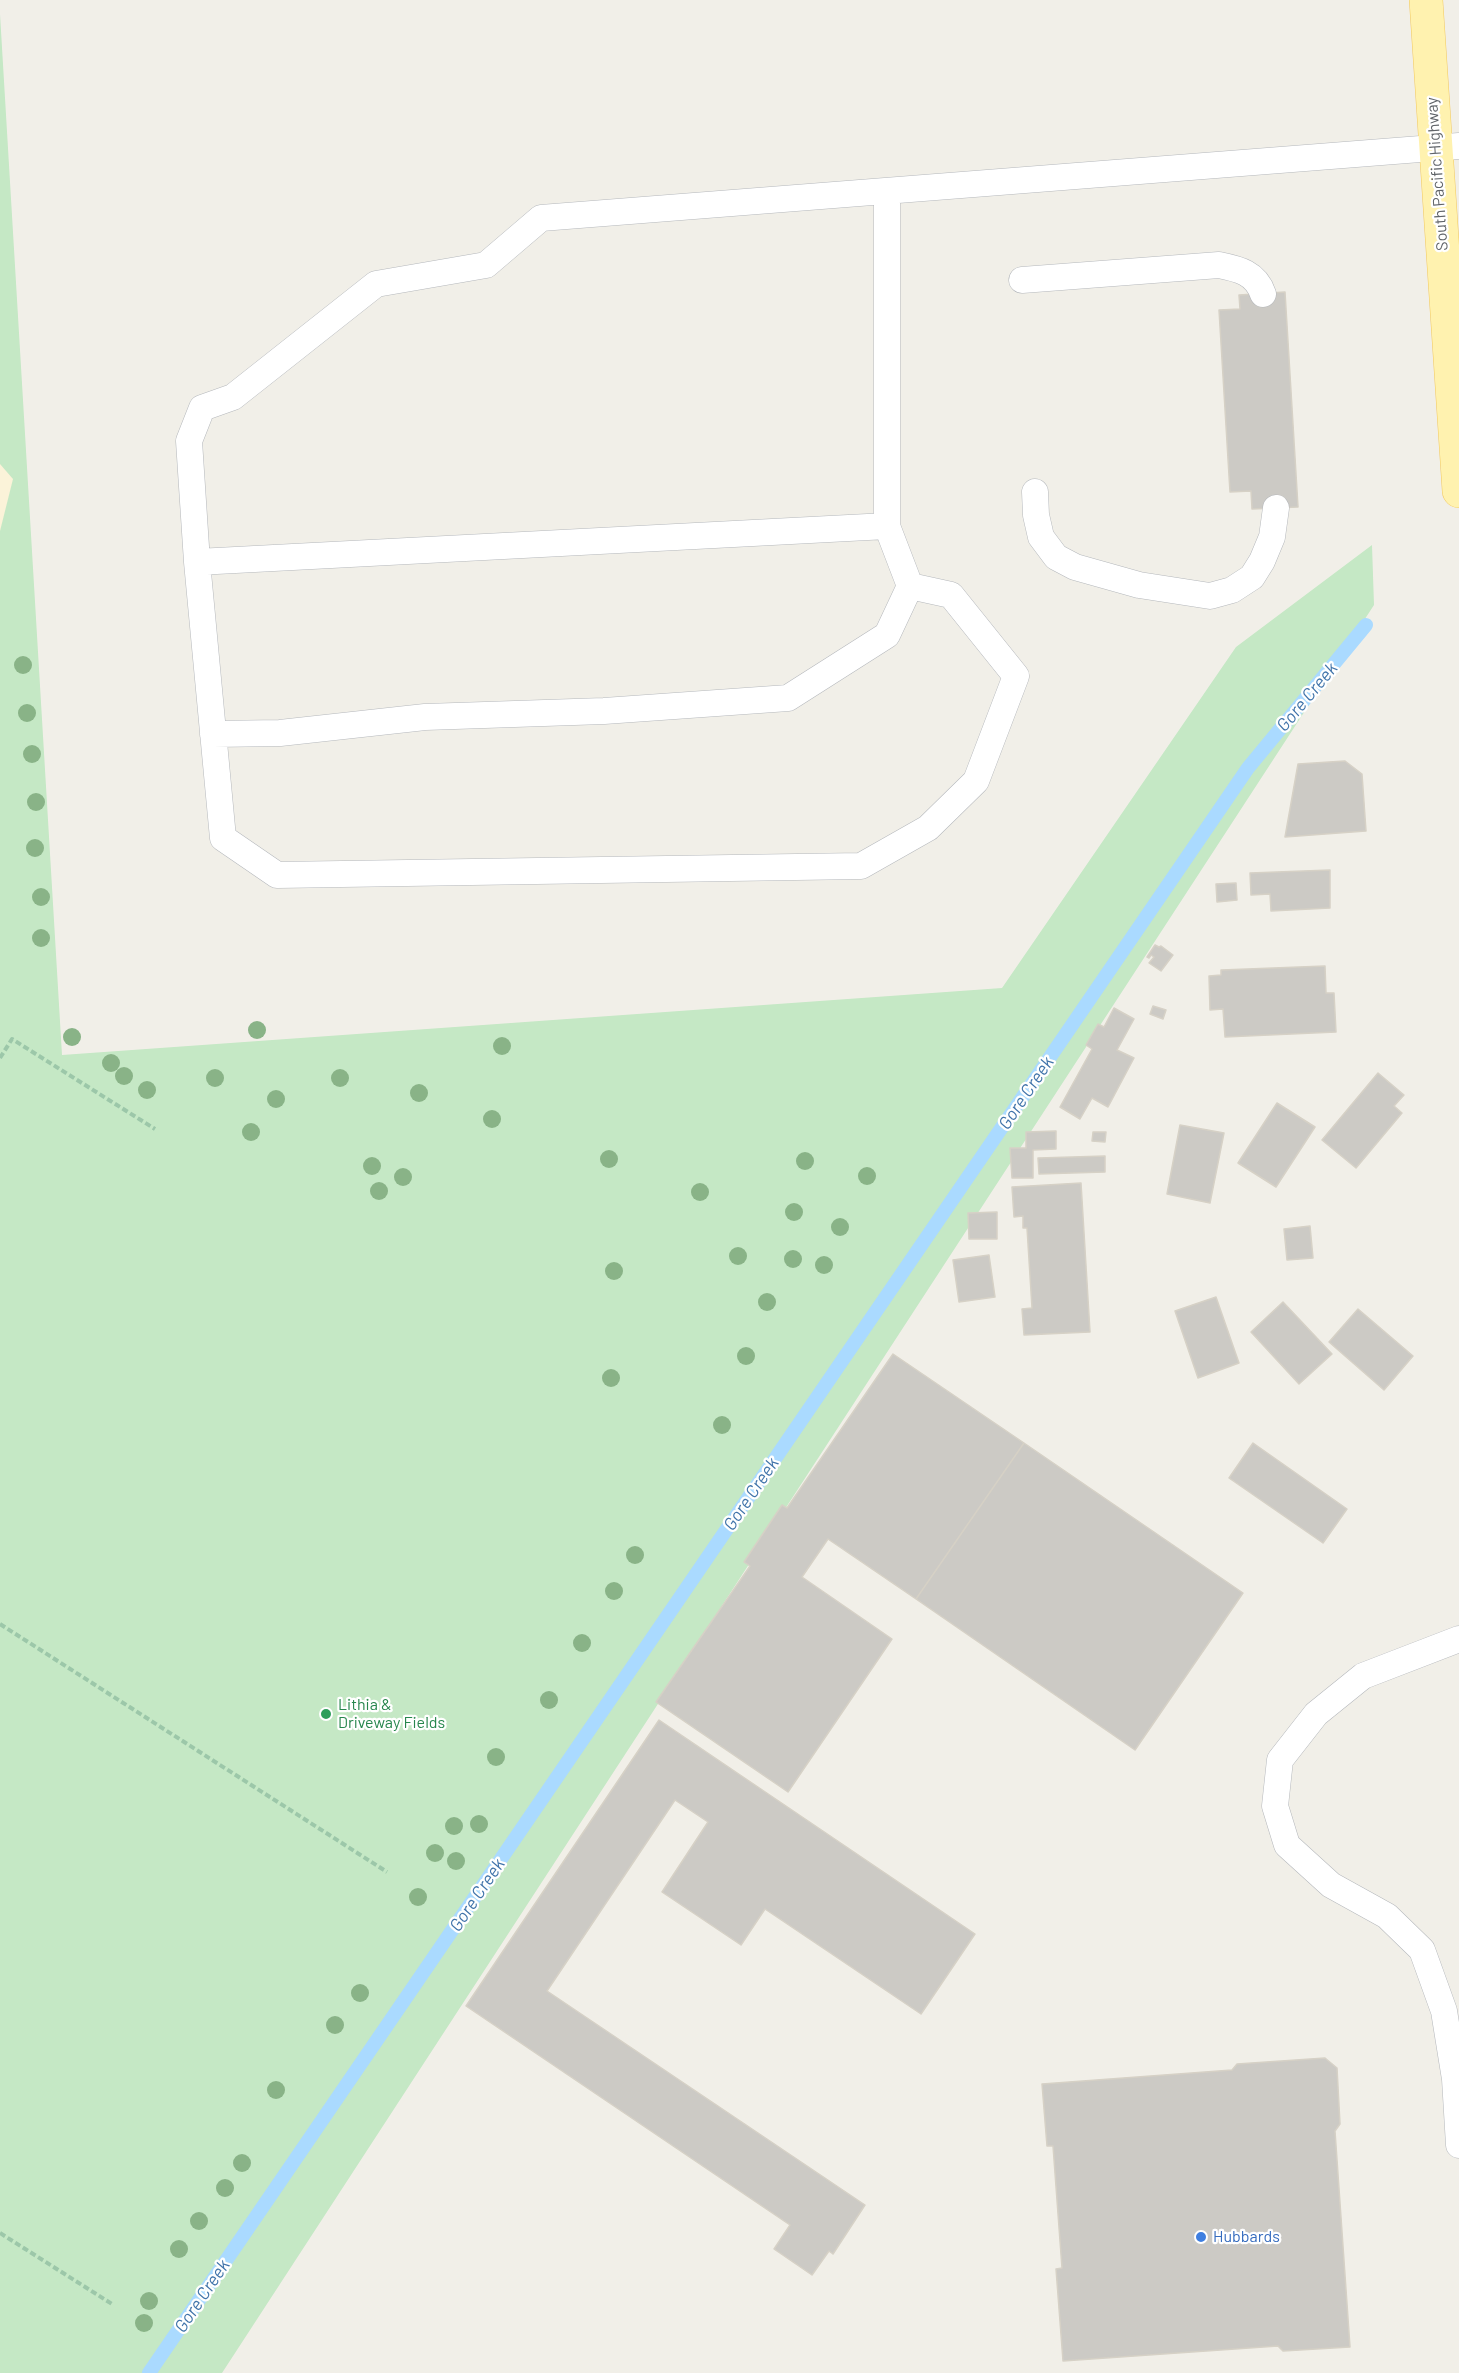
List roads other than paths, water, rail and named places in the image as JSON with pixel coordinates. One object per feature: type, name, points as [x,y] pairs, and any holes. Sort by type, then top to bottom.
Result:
[{"type":"main road","name":"South Pacific Highway","points":[[1426,0],[1447,147],[1459,491]]},
{"type":"lane","points":[[910,586],[951,595],[1016,676],[976,781],[928,828],[861,866],[277,875],[223,838],[196,562],[189,441],[202,408],[233,397],[376,284],[486,265],[542,218],[1447,147]]},
{"type":"lane","points":[[213,734],[280,733],[425,717],[604,711],[788,698],[886,635],[910,586],[887,526],[887,191]]},
{"type":"lane","points":[[1022,280],[1219,265],[1242,270],[1259,282],[1263,294]]},
{"type":"lane","points":[[1035,492],[1036,515],[1041,537],[1056,557],[1076,567],[1139,585],[1210,596],[1232,590],[1252,577],[1263,561],[1272,537],[1276,508]]},
{"type":"lane","points":[[196,562],[887,526]]},
{"type":"lane","points":[[1459,1639],[1363,1676],[1316,1714],[1280,1760],[1275,1806],[1287,1845],[1331,1885],[1387,1916],[1422,1950],[1444,2011],[1455,2079],[1459,2145]]},
{"type":"waterway","name":"Gore Creek","points":[[149,2373],[1248,768],[1366,625]]},
{"type":"place","name":"Lithia & Driveway Fields","points":[[326,1714]]},
{"type":"place","name":"Hubbards","points":[[1201,2237]]}]
